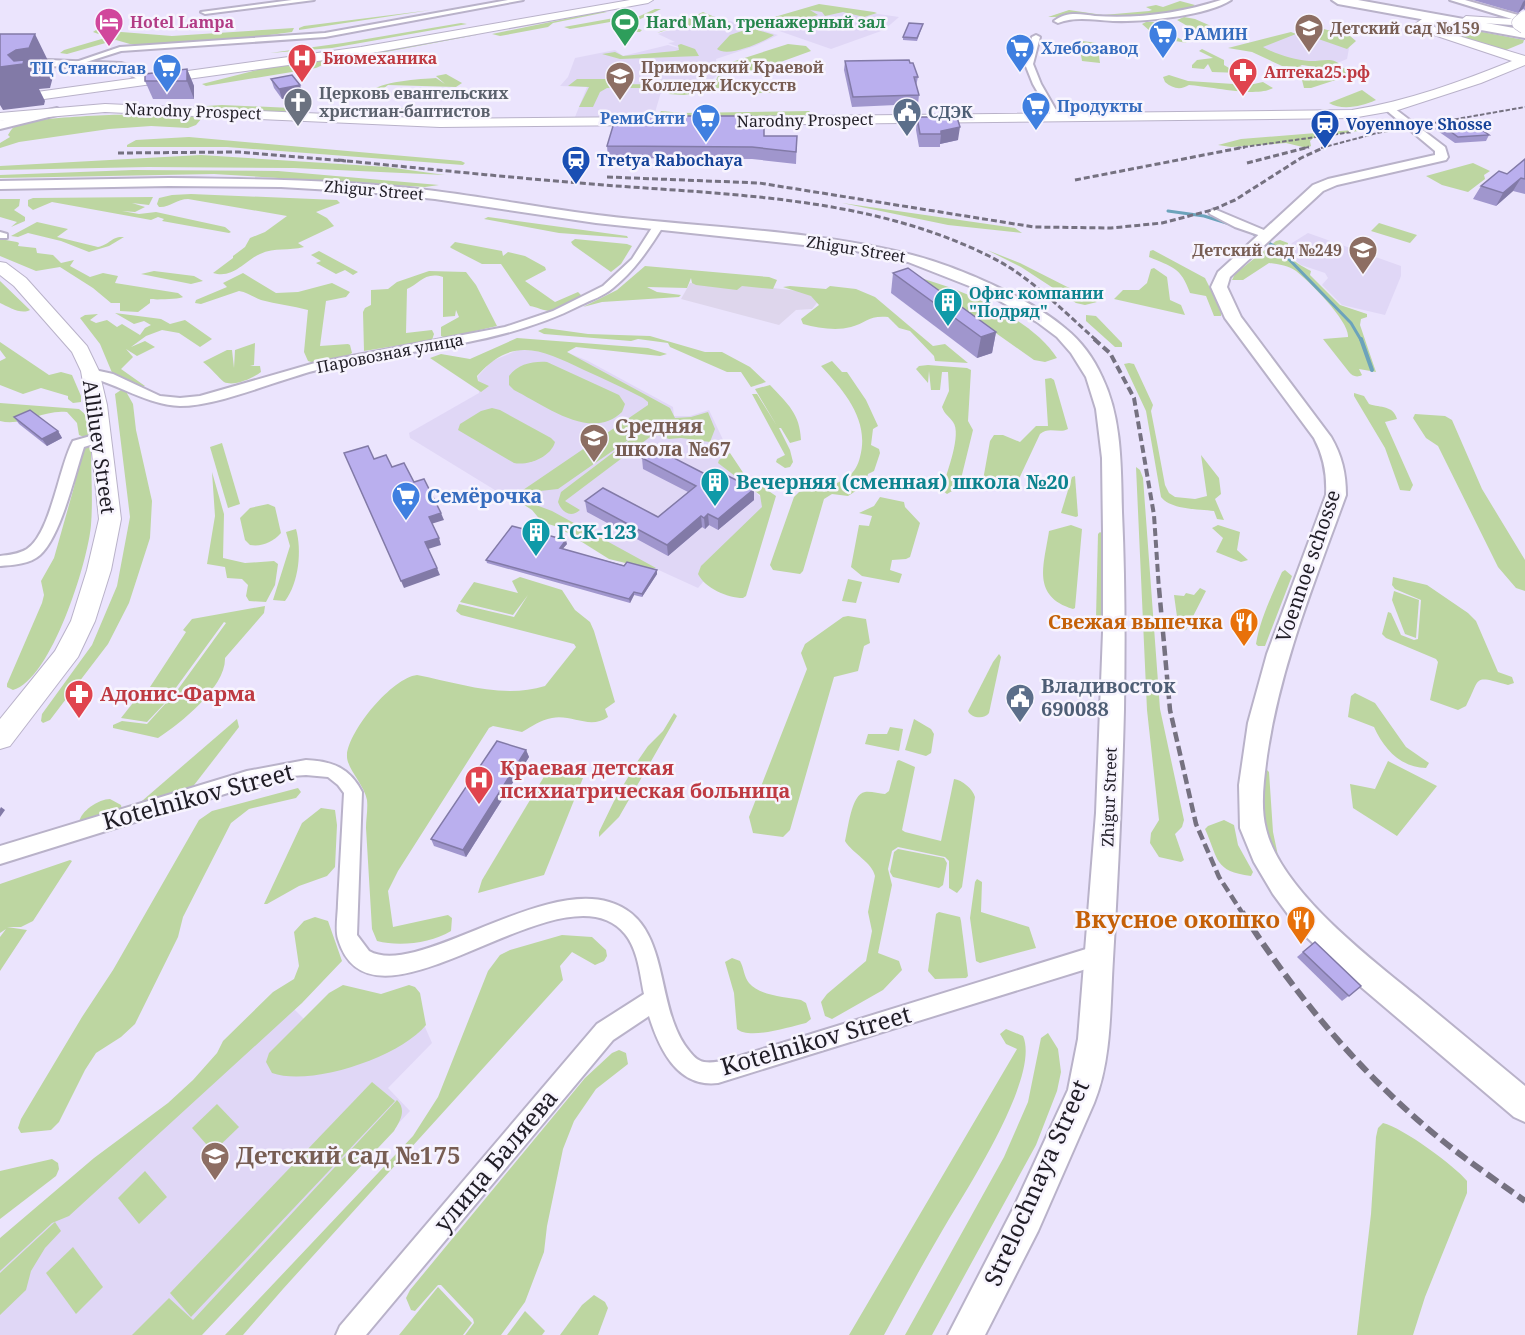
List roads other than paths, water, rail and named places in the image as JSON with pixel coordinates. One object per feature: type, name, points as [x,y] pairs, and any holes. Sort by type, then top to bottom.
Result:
[{"type":"highway","points":[[1328,0],[1433,31]]},
{"type":"highway","points":[[1338,0],[1464,21],[1522,25]]},
{"type":"highway","points":[[1357,0],[1464,21]]},
{"type":"main road","points":[[21,98],[126,85],[145,78],[361,51],[648,0]]},
{"type":"main road","points":[[1455,0],[1522,25]]},
{"type":"main road","points":[[1464,21],[1425,20],[1421,22],[1433,31],[1524,61]]},
{"type":"main road","points":[[1504,55],[1525,45]]},
{"type":"main road","points":[[0,61],[121,66],[145,78]]},
{"type":"main road","name":"Narodny Prospect","points":[[700,121],[1352,114],[1390,108],[1463,85],[1524,61]]},
{"type":"main road","name":"Voennoe schosse","points":[[1390,108],[1441,150],[1442,157],[1326,184],[1318,188],[1223,275],[1219,287],[1233,318],[1322,437],[1333,455],[1337,469],[1336,495],[1281,644],[1260,723],[1251,785],[1253,828],[1263,854],[1282,885],[1311,923],[1364,972],[1525,1106]]},
{"type":"main road","name":"Narodny Prospect","points":[[0,117],[68,110],[149,109],[440,123],[665,121]]},
{"type":"main road","points":[[0,125],[68,110]]},
{"type":"main road","name":"Zhigur Street","points":[[0,185],[203,182],[281,183],[366,188],[659,225],[850,246],[914,259],[969,279],[1034,313],[1063,334],[1084,360],[1101,394],[1111,458],[1114,632],[1109,813],[1099,955]]},
{"type":"main road","name":"Alliluev Street","points":[[0,267],[20,282],[80,350],[90,373],[101,437],[110,519],[99,570],[83,621],[65,657],[0,738]]},
{"type":"main road","name":"Strelochnaya Street","points":[[966,1335],[1026,1219],[1083,1092],[1093,1039],[1099,955]]},
{"type":"street","points":[[205,12],[311,0]]},
{"type":"street","points":[[77,63],[120,49],[325,35],[520,0]]},
{"type":"street","points":[[1058,21],[1070,16],[1106,19],[1167,16],[1188,13],[1228,0]]},
{"type":"street","points":[[1036,37],[1029,64],[1037,84],[1056,117]]},
{"type":"street","points":[[1214,212],[1263,239]]},
{"type":"street","name":"Паровозная улица","points":[[90,373],[109,377],[157,399],[180,402],[201,400],[315,367],[508,330],[557,314],[607,288],[636,261],[659,225]]},
{"type":"street","points":[[0,561],[26,555],[36,549],[56,510],[78,444],[101,437]]},
{"type":"street","name":"Kotelnikov Street","points":[[0,855],[247,779],[284,770],[315,766],[337,771],[348,781],[353,792],[346,937],[358,956],[370,963],[389,967],[405,964],[554,910],[572,906],[609,911],[624,919],[636,933],[650,963],[655,999],[671,1046],[687,1065],[704,1073],[724,1071],[1099,955]]},
{"type":"street","name":"улица Баляева","points":[[349,1335],[605,1032],[655,999]]},
{"type":"waterway","points":[[1168,211],[1204,216],[1233,225]]},
{"type":"waterway","points":[[1252,233],[1279,249],[1351,323],[1361,340]]},
{"type":"waterway","points":[[1361,339],[1372,370]]},
{"type":"railway","points":[[1321,148],[1377,133],[1525,107]]},
{"type":"railway","points":[[1237,148],[1352,132]]},
{"type":"railway","points":[[1075,180],[1245,147]]},
{"type":"railway","points":[[1247,163],[1309,147],[1304,148]]},
{"type":"railway","points":[[607,177],[759,183],[1034,227],[1111,228],[1162,223],[1212,210],[1235,200],[1301,158],[1325,147]]},
{"type":"railway","points":[[118,153],[239,152],[346,161]]},
{"type":"railway","points":[[338,160],[752,196],[849,210],[897,221],[944,236],[1004,264],[1045,294],[1096,340]]},
{"type":"railway","points":[[1094,339],[1110,353],[1134,398],[1154,515],[1159,590]]},
{"type":"railway","points":[[1159,588],[1170,710],[1196,824],[1219,877],[1243,914]]},
{"type":"railway","points":[[1242,912],[1306,1002],[1379,1084],[1444,1142],[1525,1201]]},
{"type":"place","name":"Hotel Lampa","points":[[109,48]]},
{"type":"place","name":"Hard Man, тренажерный зал","points":[[625,48]]},
{"type":"place","name":"Детский сад №159","points":[[1309,54]]},
{"type":"place","name":"РАМИН","points":[[1163,60]]},
{"type":"place","name":"Хлебозавод","points":[[1020,74]]},
{"type":"place","name":"Биомеханика","points":[[302,84]]},
{"type":"place","name":"ТЦ Станислав","points":[[167,94]]},
{"type":"place","name":"Аптека25.рф","points":[[1243,98]]},
{"type":"place","name":"Приморский Краевой Колледж Искусств","points":[[620,102]]},
{"type":"place","name":"Церковь евангельских христиан-баптистов","points":[[298,128]]},
{"type":"place","name":"Продукты","points":[[1036,132]]},
{"type":"place","name":"СДЭК","points":[[907,138]]},
{"type":"place","name":"РемиСити","points":[[706,144]]},
{"type":"place","name":"Voyennoye Shosse","points":[[1325,150]]},
{"type":"place","name":"Tretya Rabochaya","points":[[576,186]]},
{"type":"place","name":"Детский сад №249","points":[[1363,276]]},
{"type":"place","name":"Офис компании \"Подряд\"","points":[[948,328]]},
{"type":"place","name":"Средняя школа №67","points":[[594,464]]},
{"type":"place","name":"Вечерняя (сменная) школа №20","points":[[715,508]]},
{"type":"place","name":"Семёрочка","points":[[406,522]]},
{"type":"place","name":"ГСК-123","points":[[536,558]]},
{"type":"place","name":"Свежая выпечка","points":[[1244,648]]},
{"type":"place","name":"Адонис-Фарма","points":[[79,720]]},
{"type":"place","name":"Владивосток 690088","points":[[1020,724]]},
{"type":"place","name":"Краевая детская психиатрическая больница","points":[[479,806]]},
{"type":"place","name":"Вкусное окошко","points":[[1301,946]]},
{"type":"place","name":"Детский сад №175","points":[[215,1182]]}]
